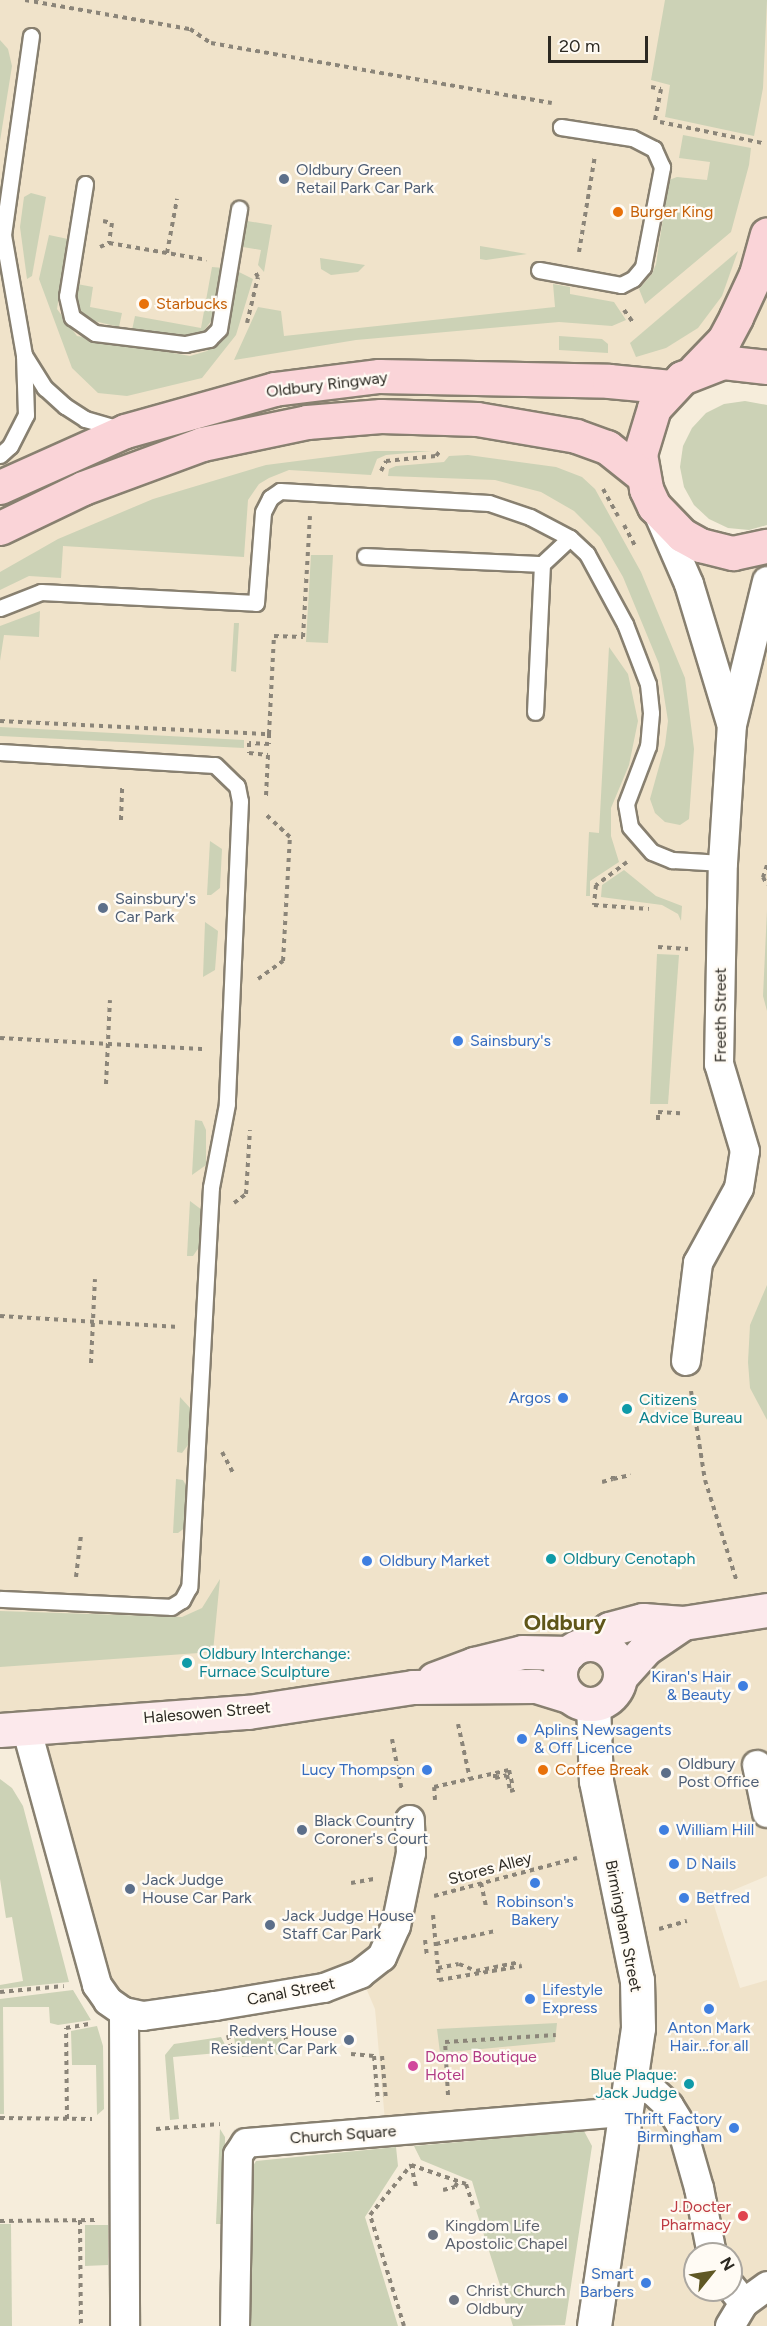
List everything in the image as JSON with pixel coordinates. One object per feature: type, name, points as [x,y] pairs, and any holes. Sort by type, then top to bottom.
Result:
[{"type":"main road","points":[[767,234],[756,274],[724,340],[654,408],[644,431],[642,475],[654,506],[672,528],[700,545],[733,553],[767,546]]},
{"type":"main road","name":"Oldbury Ringway","points":[[0,487],[125,431],[274,389],[379,376],[609,381],[683,379],[723,362],[767,367]]},
{"type":"main road","points":[[0,528],[83,488],[202,444],[307,422],[381,416],[477,419],[576,436],[607,447],[642,475]]},
{"type":"main road","points":[[683,1623],[645,1649],[621,1676],[609,1698],[581,1700],[560,1675],[578,1648],[609,1629],[643,1620],[683,1623],[757,1611]]},
{"type":"main road","points":[[578,1648],[598,1644],[614,1654],[621,1676]]},
{"type":"main road","name":"Halesowen Street","points":[[413,1687],[522,1652],[578,1648]]},
{"type":"main road","name":"Halesowen Street","points":[[13,1728],[248,1712],[413,1687],[536,1686],[581,1700]]},
{"type":"street","name":"Freeth Street","points":[[654,506],[689,584],[732,725]]},
{"type":"street","name":"Freeth Street","points":[[686,1361],[698,1263],[739,1188],[745,1151],[719,1064],[723,863],[732,725],[767,581]]},
{"type":"street","name":"Birmingham Street","points":[[581,1700],[637,1980],[638,2028],[594,2326]]},
{"type":"street","points":[[13,1728],[97,1985],[108,2001],[124,2012],[125,2326]]},
{"type":"street","points":[[757,1765],[767,1813]]},
{"type":"street","name":"Canal Street","points":[[124,2012],[143,2016],[204,2008],[324,1988],[360,1974],[382,1957],[396,1926],[411,1853],[410,1820]]},
{"type":"street","points":[[628,2097],[653,2091],[669,2106],[681,2125],[699,2188],[710,2242]]},
{"type":"street","name":"Church Square","points":[[235,2326],[238,2155],[246,2143],[628,2097]]},
{"type":"street","points":[[735,2305],[767,2286]]},
{"type":"lane","points":[[0,454],[10,446],[26,415],[24,355],[3,235],[31,36]]},
{"type":"lane","points":[[539,270],[621,285],[633,279],[643,267],[662,166],[654,149],[632,138],[561,127]]},
{"type":"lane","points":[[86,183],[67,296],[72,317],[95,333],[185,344],[209,339],[219,329],[239,209]]},
{"type":"lane","points":[[24,355],[45,388],[65,406],[85,419],[125,431]]},
{"type":"lane","points":[[0,608],[40,592],[256,603],[263,512],[270,498],[287,490],[489,503],[531,517],[570,538],[587,554],[625,624],[648,684],[651,713],[648,746],[626,804],[630,827],[649,847],[672,860],[723,863]]},
{"type":"lane","points":[[535,712],[542,564],[570,538]]},
{"type":"lane","points":[[364,556],[542,564]]},
{"type":"lane","points":[[0,752],[215,765],[237,786],[240,801],[227,1104],[211,1187],[189,1587],[182,1600],[171,1606],[0,1599]]},
{"type":"path","points":[[25,0],[190,28],[211,43],[556,104]]},
{"type":"path","points":[[651,87],[661,89],[655,121]]},
{"type":"path","points":[[644,120],[762,143]]},
{"type":"path","points":[[578,259],[596,148]]},
{"type":"path","points":[[167,253],[177,199]]},
{"type":"path","points":[[92,256],[109,243],[112,223],[100,221]]},
{"type":"path","points":[[109,243],[211,261]]},
{"type":"path","points":[[380,472],[386,461],[436,456],[447,445]]},
{"type":"path","points":[[268,755],[249,753],[249,743],[269,744],[274,636],[303,637],[311,511]]},
{"type":"path","points":[[0,721],[269,734]]},
{"type":"path","points":[[121,820],[122,784]]},
{"type":"path","points":[[649,847],[596,885],[594,905],[649,909]]},
{"type":"path","points":[[767,865],[765,877],[767,885]]},
{"type":"path","points":[[756,877],[765,877]]},
{"type":"path","points":[[658,947],[688,948]]},
{"type":"path","points":[[106,1084],[110,1000]]},
{"type":"path","points":[[0,1038],[206,1049]]},
{"type":"path","points":[[658,1120],[658,1112],[680,1113]]},
{"type":"path","points":[[91,1363],[95,1280]]},
{"type":"path","points":[[0,1316],[192,1327]]},
{"type":"path","points":[[686,1361],[705,1480],[757,1611]]},
{"type":"path","points":[[602,1482],[631,1475]]},
{"type":"path","points":[[79,1577],[81,1535]]},
{"type":"path","points":[[458,1724],[470,1779]]},
{"type":"path","points":[[435,1803],[434,1787],[495,1776],[509,1770],[515,1788]]},
{"type":"path","name":"Stores Alley","points":[[433,1914],[431,1897],[588,1855]]},
{"type":"path","points":[[481,1883],[486,1906]]},
{"type":"path","points":[[423,1915],[433,1914],[439,1980],[521,1964],[476,1971],[459,1964],[438,1968]]},
{"type":"path","points":[[647,1932],[687,1921]]},
{"type":"path","points":[[436,1944],[495,1930]]},
{"type":"path","points":[[425,1936],[427,1957]]},
{"type":"path","points":[[0,1992],[77,1984]]},
{"type":"path","points":[[67,2119],[66,2028],[94,2023]]},
{"type":"path","points":[[283,2023],[286,2040]]},
{"type":"path","points":[[227,2032],[232,2052]]},
{"type":"path","points":[[449,2104],[445,2042],[556,2035]]},
{"type":"path","points":[[351,2054],[374,2056],[378,2108]]},
{"type":"path","points":[[382,2056],[386,2107]]},
{"type":"path","points":[[0,2118],[100,2119]]},
{"type":"path","points":[[147,2130],[221,2124],[227,2129]]},
{"type":"path","points":[[408,2154],[416,2187]]},
{"type":"path","points":[[411,2165],[466,2184],[473,2205]]},
{"type":"path","points":[[404,2326],[370,2215],[411,2165]]},
{"type":"path","points":[[443,2190],[455,2187],[458,2181]]},
{"type":"path","points":[[80,2220],[81,2326]]},
{"type":"path","points":[[0,2221],[103,2220]]},
{"type":"shaded area","points":[[0,0],[767,0],[767,367],[723,362],[648,420],[663,518],[767,546],[767,1876],[712,1899],[740,1988],[767,1980],[767,2326],[594,2326],[624,2112],[386,2132],[375,2009],[360,1974],[215,2006],[108,2001],[26,1727],[0,1730]]},
{"type":"green space","points":[[665,0],[767,0],[763,88],[754,136],[665,117],[670,85],[651,80]]},
{"type":"green space","points":[[0,40],[8,49],[12,66],[0,141]]},
{"type":"green space","points":[[683,135],[751,148],[749,165],[731,232],[645,304],[639,289],[652,274],[656,264],[669,180],[677,177],[707,180],[710,162],[679,158]]},
{"type":"green space","points":[[31,193],[46,197],[32,276],[27,279],[20,227],[24,197]]},
{"type":"green space","points":[[247,221],[272,225],[264,272],[258,265],[261,250],[243,247]]},
{"type":"green space","points":[[49,235],[68,239],[57,309],[77,336],[190,356],[207,351],[227,331],[239,272],[253,279],[236,335],[202,378],[127,396],[98,393],[72,368],[39,279]]},
{"type":"green space","points":[[480,246],[527,254],[480,259]]},
{"type":"green space","points":[[738,251],[722,296],[698,328],[666,348],[636,357],[630,343]]},
{"type":"green space","points":[[320,258],[365,265],[358,272],[331,275],[321,269]]},
{"type":"green space","points":[[212,267],[224,268],[212,320],[199,337],[132,330],[135,316],[201,328]]},
{"type":"green space","points":[[77,284],[93,287],[90,307],[122,313],[119,327],[86,319],[76,304]]},
{"type":"green space","points":[[553,284],[570,287],[570,294],[614,302],[626,320],[612,326],[559,322],[356,340],[234,360],[258,307],[281,311],[284,336],[555,307]]},
{"type":"green space","points":[[559,336],[602,339],[608,344],[608,353],[559,350]]},
{"type":"green space","points":[[745,401],[767,405],[767,525],[749,530],[728,528],[709,519],[694,505],[684,487],[680,467],[683,446],[692,428],[706,413],[724,404]]},
{"type":"green space","points":[[375,451],[431,451],[386,455],[377,459],[371,475],[289,470],[269,478],[259,484],[248,500],[244,557],[63,546],[61,578],[29,576],[0,590],[0,572],[58,539],[153,499],[266,465]]},
{"type":"green space","points":[[468,455],[556,467],[582,477],[595,489],[641,572],[685,678],[694,749],[689,819],[680,825],[665,822],[655,813],[650,799],[665,745],[668,721],[659,664],[623,577],[600,537],[574,511],[541,492],[495,480],[388,476],[389,469],[396,466],[444,462],[449,456]]},
{"type":"green space","points":[[311,555],[333,555],[328,643],[306,642]]},
{"type":"green space","points":[[40,611],[39,637],[4,635],[0,661],[0,626]]},
{"type":"green space","points":[[234,623],[239,623],[236,672],[231,671]]},
{"type":"green space","points":[[609,647],[628,674],[638,721],[629,765],[611,808],[611,836],[619,862],[590,881],[590,896],[586,896],[589,832],[599,833]]},
{"type":"green space","points":[[0,727],[244,740],[244,748],[0,736]]},
{"type":"green space","points":[[210,841],[222,849],[220,888],[211,895],[207,895]]},
{"type":"green space","points":[[624,870],[656,896],[682,906],[681,921],[678,914],[662,905],[601,897],[602,885]]},
{"type":"green space","points":[[767,910],[767,1011],[763,996]]},
{"type":"green space","points":[[205,922],[218,931],[215,970],[203,977]]},
{"type":"green space","points":[[657,954],[679,955],[668,1104],[650,1104]]},
{"type":"green space","points":[[195,1120],[202,1121],[206,1130],[206,1165],[192,1175]]},
{"type":"green space","points":[[190,1201],[202,1210],[202,1243],[193,1256],[187,1256]]},
{"type":"green space","points":[[767,1285],[767,1420],[750,1388],[748,1362],[750,1325]]},
{"type":"green space","points":[[180,1397],[191,1409],[191,1441],[182,1453],[177,1452]]},
{"type":"green space","points":[[176,1479],[183,1480],[188,1489],[186,1527],[178,1533],[173,1533]]},
{"type":"green space","points":[[220,1579],[213,1652],[0,1667],[0,1611],[182,1617],[202,1608]]},
{"type":"green space","points":[[0,1779],[12,1788],[23,1806],[69,1982],[0,1989],[0,1985],[23,1981],[12,1917],[6,1918],[0,1879]]},
{"type":"green space","points":[[73,1990],[91,2020],[58,2025],[50,2023],[49,2007],[3,2007],[4,2114],[0,2114],[0,1999]]},
{"type":"green space","points":[[557,2023],[555,2042],[440,2053],[437,2029]]},
{"type":"green space","points":[[97,2026],[103,2046],[104,2109],[97,2115],[96,2065],[72,2065],[71,2031]]},
{"type":"green space","points":[[275,2029],[281,2035],[283,2054],[242,2057],[241,2044],[235,2045],[234,2035]]},
{"type":"green space","points":[[221,2037],[229,2052],[173,2057],[179,2119],[170,2120],[165,2055],[174,2044]]},
{"type":"green space","points":[[220,2129],[225,2137],[225,2224],[216,2224]]},
{"type":"green space","points":[[584,2131],[592,2146],[565,2325],[513,2326],[476,2210],[480,2208],[472,2181],[421,2160],[414,2146]]},
{"type":"green space","points":[[396,2147],[398,2166],[365,2217],[398,2326],[250,2326],[253,2166],[256,2161]]},
{"type":"green space","points":[[0,2224],[11,2224],[12,2326],[0,2326]]},
{"type":"green space","points":[[85,2225],[108,2225],[108,2265],[85,2266]]},
{"type":"place","name":"Oldbury Green Retail Park Car Park","points":[[284,179]]},
{"type":"place","name":"Burger King","points":[[618,212]]},
{"type":"place","name":"Starbucks","points":[[144,304]]},
{"type":"place","name":"Sainsbury's Car Park","points":[[103,908]]},
{"type":"place","name":"Sainsbury's","points":[[458,1041]]},
{"type":"place","name":"Argos","points":[[563,1398]]},
{"type":"place","name":"Citizens Advice Bureau","points":[[627,1409]]},
{"type":"place","name":"Oldbury Cenotaph","points":[[551,1559]]},
{"type":"place","name":"Oldbury Market","points":[[367,1561]]},
{"type":"place","name":"Oldbury Interchange: Furnace Sculpture","points":[[187,1663]]},
{"type":"place","name":"Kiran's Hair & Beauty","points":[[743,1686]]},
{"type":"place","name":"Aplins Newsagents & Off Licence","points":[[522,1739]]},
{"type":"place","name":"Lucy Thompson","points":[[427,1770]]},
{"type":"place","name":"Coffee Break","points":[[543,1770]]},
{"type":"place","name":"Oldbury Post Office","points":[[666,1773]]},
{"type":"place","name":"Black Country Coroner's Court","points":[[302,1830]]},
{"type":"place","name":"William Hill","points":[[664,1830]]},
{"type":"place","name":"D Nails","points":[[674,1864]]},
{"type":"place","name":"Robinson's Bakery","points":[[535,1883]]},
{"type":"place","name":"Jack Judge House Car Park","points":[[130,1889]]},
{"type":"place","name":"Betfred","points":[[684,1898]]},
{"type":"place","name":"Jack Judge House Staff Car Park","points":[[270,1925]]},
{"type":"place","name":"Lifestyle Express","points":[[530,1999]]},
{"type":"place","name":"Anton Mark Hair...for all","points":[[709,2009]]},
{"type":"place","name":"Redvers House Resident Car Park","points":[[349,2040]]},
{"type":"place","name":"Domo Boutique Hotel","points":[[413,2066]]},
{"type":"place","name":"Blue Plaque: Jack Judge","points":[[689,2084]]},
{"type":"place","name":"Thrift Factory Birmingham","points":[[734,2128]]},
{"type":"place","name":"J.Docter Pharmacy","points":[[743,2216]]},
{"type":"place","name":"Kingdom Life Apostolic Chapel","points":[[433,2235]]},
{"type":"place","name":"Smart Barbers","points":[[646,2283]]},
{"type":"place","name":"Christ Church Oldbury","points":[[454,2300]]},
{"type":"district","name":"Oldbury","points":[[565,1623]]}]
